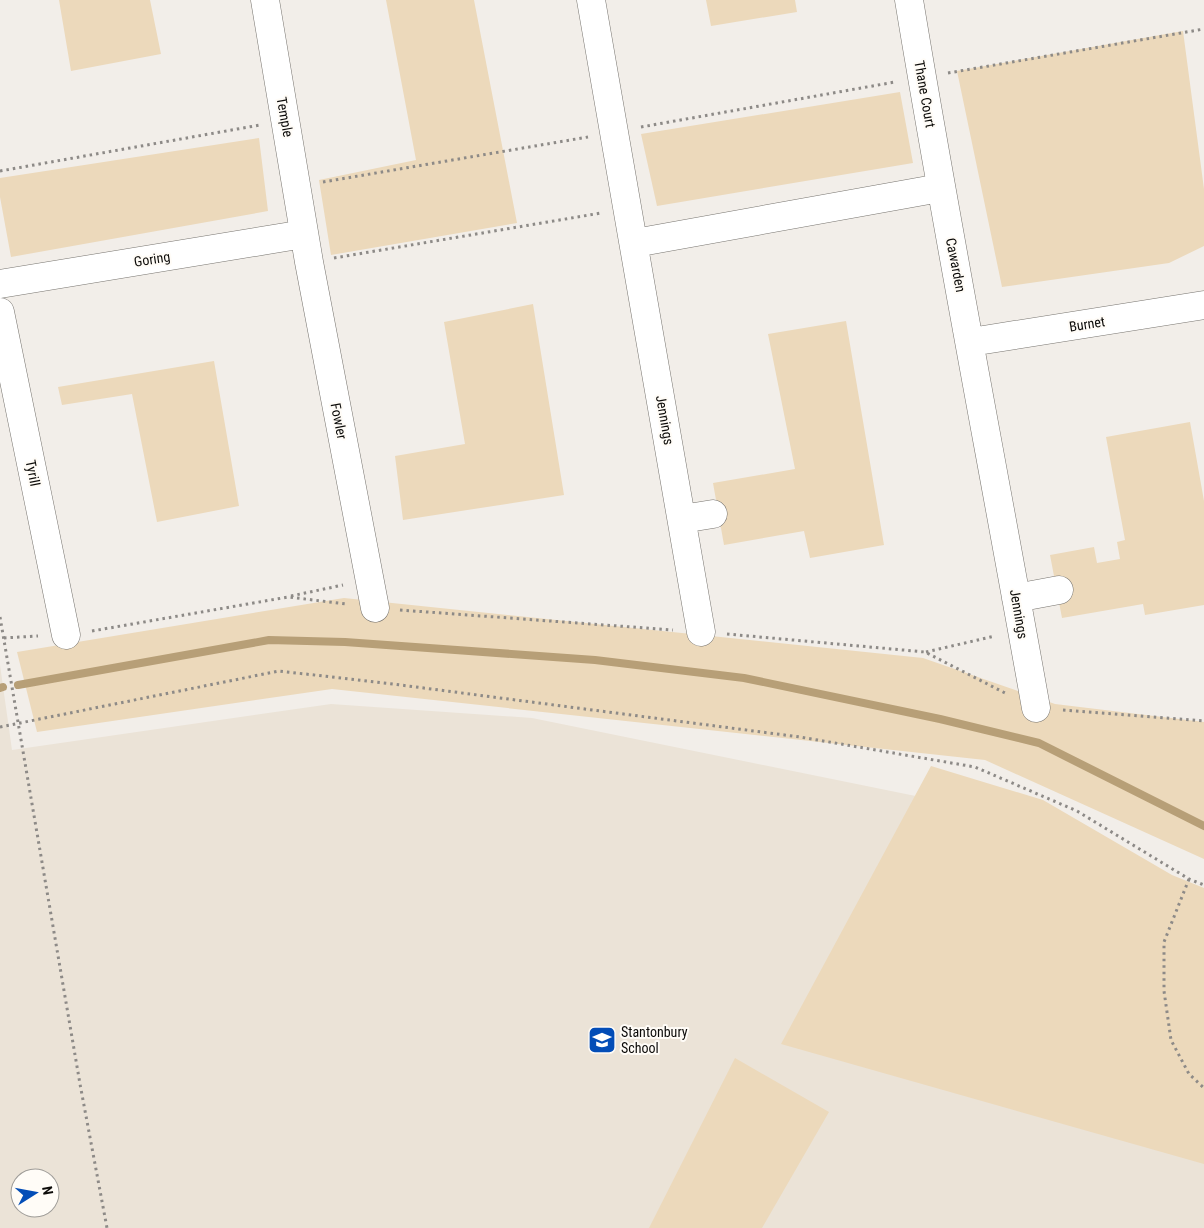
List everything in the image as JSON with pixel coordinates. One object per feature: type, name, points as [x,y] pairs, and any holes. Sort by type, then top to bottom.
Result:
[{"type":"street","name":"Temple","points":[[265,0],[304,234]]},
{"type":"street","points":[[591,0],[628,208]]},
{"type":"street","name":"Thane Court","points":[[909,0],[940,188]]},
{"type":"street","points":[[635,244],[940,188]]},
{"type":"street","name":"Cawarden","points":[[940,188],[970,342]]},
{"type":"street","name":"Jennings","points":[[628,208],[701,632]]},
{"type":"street","name":"Fowler","points":[[304,234],[375,608]]},
{"type":"street","name":"Goring","points":[[0,284],[304,234]]},
{"type":"street","name":"Burnet","points":[[970,342],[1204,305]]},
{"type":"street","name":"Tyrill","points":[[0,312],[66,635]]},
{"type":"street","name":"Jennings","points":[[970,342],[1036,708]]},
{"type":"street","points":[[682,520],[713,514]]},
{"type":"street","points":[[1016,598],[1059,590]]},
{"type":"path","points":[[297,187],[1204,29]]},
{"type":"path","points":[[0,171],[285,120]]},
{"type":"path","points":[[308,262],[628,208]]},
{"type":"path","points":[[4,638],[66,635],[288,597],[370,580]]},
{"type":"path","points":[[288,597],[375,608],[701,632],[925,652],[1022,630]]},
{"type":"path","points":[[0,617],[107,1228]]},
{"type":"path","points":[[925,652],[1036,708],[1204,722]]},
{"type":"path","points":[[0,727],[279,671],[800,737],[975,767],[1077,811],[1189,879],[1204,885]]},
{"type":"path","points":[[1189,879],[1164,942],[1164,991],[1171,1040],[1189,1074],[1204,1088]]},
{"type":"shaded area","points":[[59,0],[150,0],[161,54],[71,71]]},
{"type":"shaded area","points":[[386,0],[474,0],[517,223],[331,255],[319,180],[416,160]]},
{"type":"shaded area","points":[[706,0],[795,0],[797,12],[711,26]]},
{"type":"shaded area","points":[[1183,31],[1204,189],[1204,246],[1169,263],[1002,287],[957,71]]},
{"type":"shaded area","points":[[900,92],[913,163],[657,206],[641,134]]},
{"type":"shaded area","points":[[259,138],[268,211],[11,257],[0,197],[0,178]]},
{"type":"shaded area","points":[[533,304],[564,495],[403,520],[395,456],[465,444],[444,322]]},
{"type":"shaded area","points":[[846,321],[884,545],[810,558],[804,531],[724,545],[713,483],[795,469],[768,334]]},
{"type":"shaded area","points":[[214,361],[239,506],[157,522],[132,394],[62,405],[58,387]]},
{"type":"shaded area","points":[[1190,422],[1204,501],[1204,605],[1145,615],[1143,604],[1062,618],[1050,555],[1094,547],[1097,563],[1120,559],[1117,542],[1125,540],[1106,437]]},
{"type":"shaded area","points":[[344,598],[923,658],[1055,704],[1204,722],[1204,859],[985,760],[332,689],[37,732],[17,652]]},
{"type":"shaded area","name":"Stantonbury School","points":[[0,665],[12,750],[331,704],[532,718],[1004,814],[1204,902],[1204,1228],[0,1228]]},
{"type":"shaded area","points":[[931,766],[1043,800],[1172,875],[1204,888],[1204,1164],[781,1044]]},
{"type":"shaded area","points":[[735,1058],[829,1112],[762,1228],[649,1228]]},
{"type":"waterway","points":[[18,685],[269,640],[345,642],[595,660],[744,678],[940,719],[1039,743],[1204,826]]},
{"type":"place","name":"Stantonbury School","points":[[602,1040]]}]
